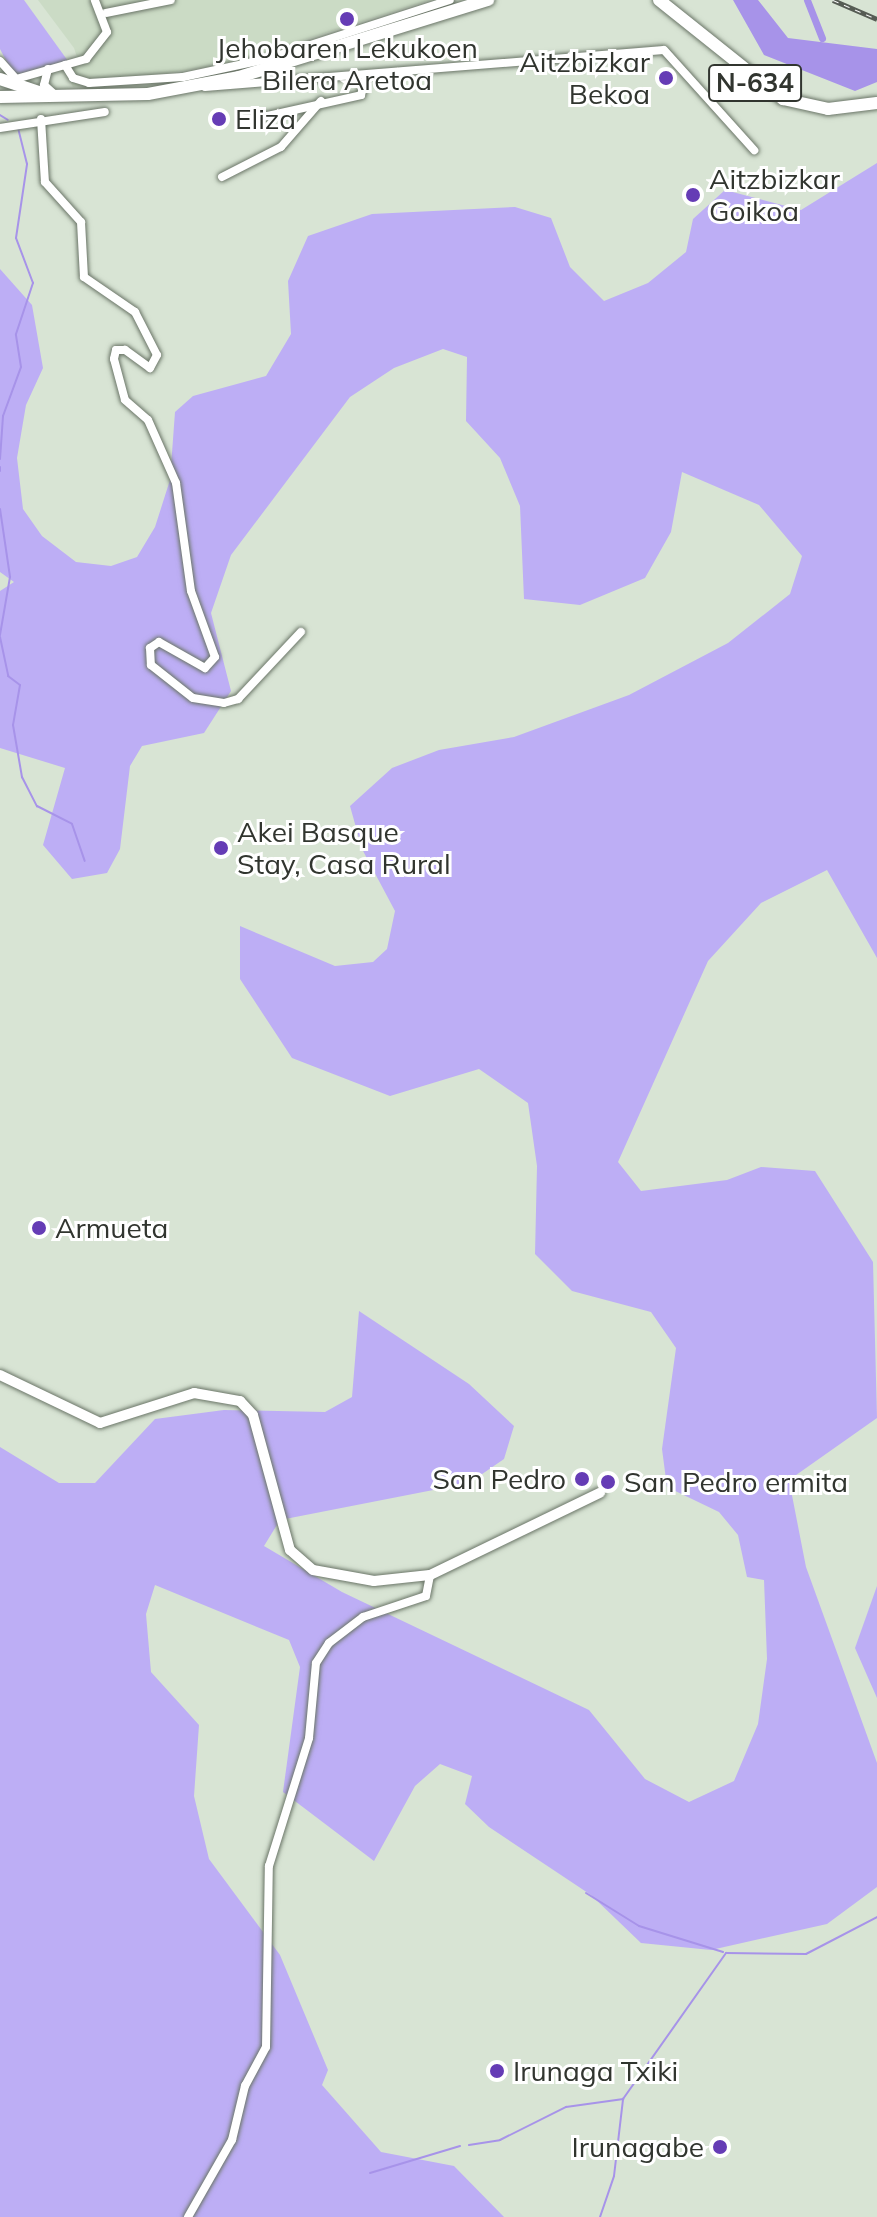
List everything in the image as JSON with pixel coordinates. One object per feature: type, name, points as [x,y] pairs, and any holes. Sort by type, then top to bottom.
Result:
[{"type":"highway","points":[[0,97],[148,94],[192,86],[281,67],[488,0]]},
{"type":"highway","name":"N-634","points":[[659,0],[783,99],[828,109],[877,103]]},
{"type":"highway","points":[[0,79],[62,98]]},
{"type":"highway","points":[[0,90],[62,98]]},
{"type":"street","points":[[0,61],[16,79],[79,61],[104,45],[106,13],[95,0]]},
{"type":"street","points":[[106,13],[171,0]]},
{"type":"street","points":[[65,65],[81,81],[177,77],[246,64],[450,0]]},
{"type":"street","points":[[192,86],[366,78],[571,57],[675,55],[705,104],[754,150]]},
{"type":"street","points":[[79,61],[81,81]]},
{"type":"street","points":[[48,69],[44,85],[62,98]]},
{"type":"street","points":[[245,121],[321,101],[361,95],[366,78]]},
{"type":"street","points":[[222,177],[281,147],[321,101]]},
{"type":"street","points":[[0,128],[41,119],[105,112]]},
{"type":"street","points":[[41,119],[45,182],[81,222],[84,277],[135,312],[157,355],[150,368],[125,350],[116,350],[114,359],[125,400],[148,420],[176,483],[191,591],[215,657],[205,668],[159,642],[150,648],[151,665],[193,698],[224,703],[238,699],[301,632]]},
{"type":"street","points":[[0,1375],[100,1423],[178,1396],[228,1395],[253,1415],[290,1550],[303,1566],[374,1581],[430,1575],[600,1493]]},
{"type":"street","points":[[188,2217],[236,2131],[245,2086],[266,2047],[269,1866],[309,1738],[316,1663],[363,1617],[426,1596],[430,1575]]},
{"type":"shaded area","points":[[0,0],[24,0],[68,61],[19,77],[11,70],[0,49]]},
{"type":"shaded area","points":[[38,0],[430,0],[228,64],[73,87],[67,75],[78,60],[74,48]]},
{"type":"shaded area","points":[[733,0],[758,0],[788,38],[877,49],[877,82],[855,91],[764,55]]},
{"type":"shaded area","points":[[877,163],[877,958],[827,870],[761,903],[708,961],[618,1162],[641,1191],[727,1180],[761,1167],[815,1171],[873,1262],[877,1418],[789,1480],[806,1567],[877,1763],[877,1887],[827,1924],[711,1950],[641,1943],[591,1895],[489,1827],[465,1804],[472,1776],[440,1764],[415,1786],[374,1861],[283,1792],[300,1667],[289,1640],[155,1585],[146,1614],[151,1672],[199,1725],[194,1796],[209,1859],[280,1955],[328,2070],[322,2085],[381,2152],[454,2166],[504,2217],[0,2217],[0,1447],[59,1483],[95,1483],[155,1419],[224,1410],[325,1412],[352,1397],[359,1311],[469,1384],[514,1426],[504,1459],[469,1483],[280,1520],[264,1546],[342,1592],[589,1710],[645,1779],[689,1802],[734,1781],[758,1724],[767,1659],[764,1580],[747,1577],[738,1535],[719,1512],[667,1487],[662,1449],[676,1348],[651,1312],[572,1291],[535,1254],[537,1166],[528,1103],[479,1069],[390,1096],[292,1058],[240,979],[240,926],[335,966],[373,962],[387,949],[395,911],[362,849],[350,806],[392,768],[439,750],[514,737],[629,695],[728,643],[790,594],[802,556],[759,505],[682,472],[671,532],[645,578],[580,605],[524,599],[520,506],[500,458],[466,421],[467,357],[443,349],[394,368],[350,397],[231,555],[211,613],[231,691],[204,733],[142,746],[130,766],[120,849],[107,873],[72,879],[43,845],[65,768],[0,748],[0,591],[14,582],[0,572],[0,269],[32,305],[43,368],[26,405],[17,458],[23,509],[42,536],[76,562],[111,566],[137,557],[155,527],[170,480],[175,412],[193,396],[266,376],[291,334],[288,281],[308,236],[372,214],[515,207],[551,218],[570,267],[604,301],[648,283],[686,252],[693,219],[725,190],[801,210]]},
{"type":"shaded area","points":[[877,1586],[877,1698],[855,1648]]},
{"type":"waterway","points":[[807,0],[822,38]]},
{"type":"waterway","points":[[0,115],[8,120]]},
{"type":"waterway","points":[[0,459],[3,416],[21,367],[16,334],[33,283],[16,238],[27,164],[18,127]]},
{"type":"waterway","points":[[0,509],[10,577],[0,635]]},
{"type":"waterway","points":[[0,637],[8,676],[20,685],[13,725],[22,777],[37,806],[72,824],[85,861]]},
{"type":"waterway","points":[[586,1893],[639,1926],[723,1952]]},
{"type":"waterway","points":[[469,2145],[500,2140],[566,2107],[623,2099],[726,1953],[806,1954],[877,1917]]},
{"type":"waterway","points":[[600,2217],[614,2176],[623,2099]]},
{"type":"waterway","points":[[370,2173],[460,2146]]},
{"type":"railway","points":[[833,0],[877,19]]},
{"type":"place","name":"Jehobaren Lekukoen Bilera Aretoa","points":[[347,19]]},
{"type":"place","name":"Aitzbizkar Bekoa","points":[[666,78]]},
{"type":"place","name":"Eliza","points":[[219,119]]},
{"type":"place","name":"Aitzbizkar Goikoa","points":[[693,195]]},
{"type":"place","name":"Akei Basque Stay, Casa Rural","points":[[221,848]]},
{"type":"place","name":"Armueta","points":[[39,1228]]},
{"type":"place","name":"San Pedro","points":[[582,1479]]},
{"type":"place","name":"San Pedro ermita","points":[[608,1482]]},
{"type":"place","name":"Irunaga Txiki","points":[[497,2071]]},
{"type":"place","name":"Irunagabe","points":[[720,2147]]}]
